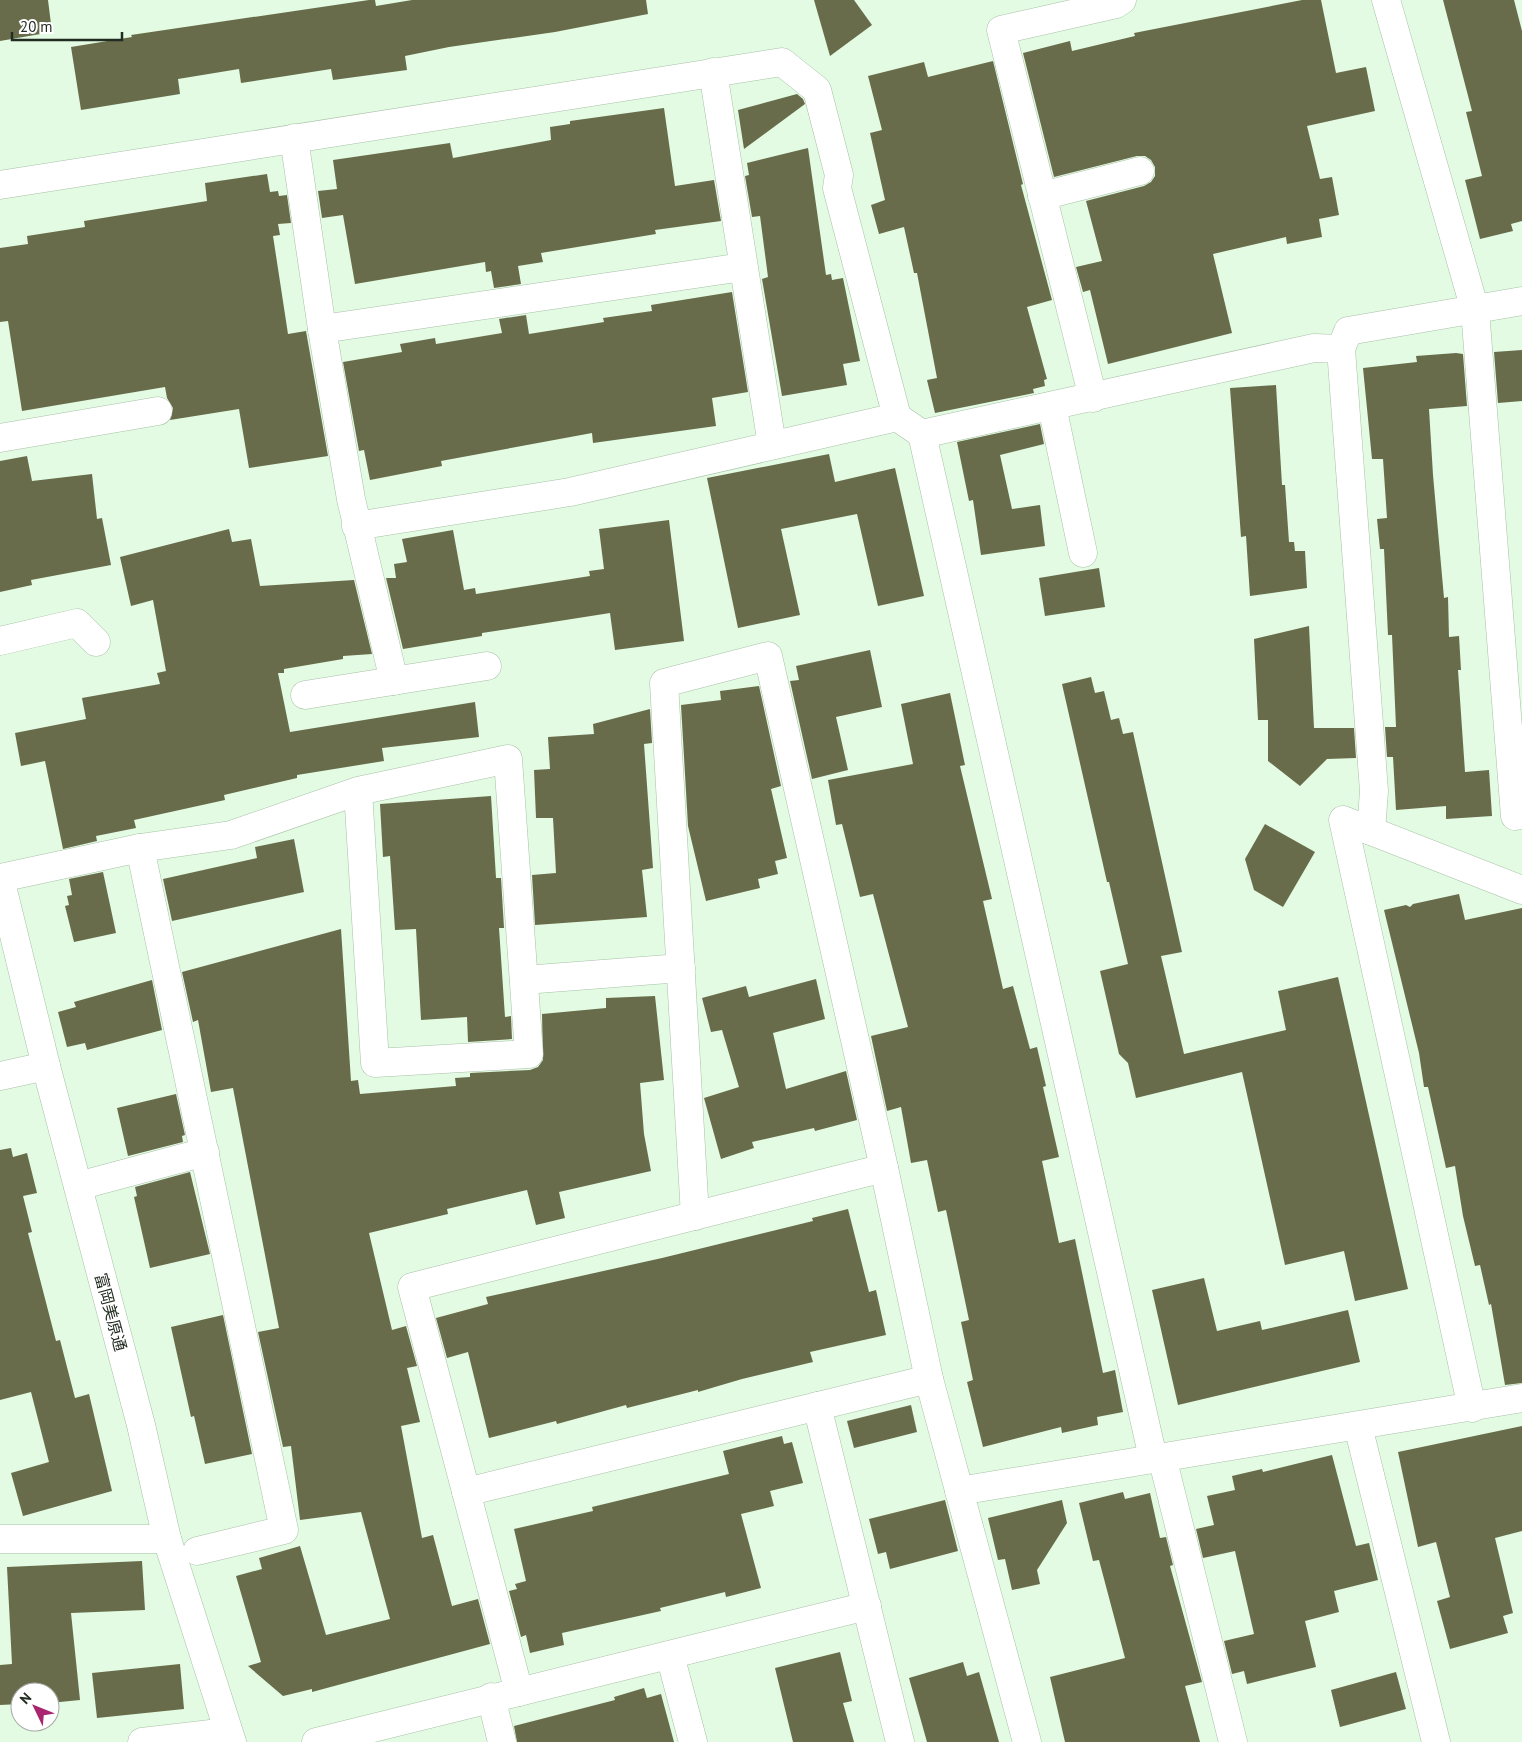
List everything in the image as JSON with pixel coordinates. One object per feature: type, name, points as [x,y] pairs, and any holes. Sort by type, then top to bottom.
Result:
[{"type":"street","points":[[1093,398],[1001,30],[1116,4],[1122,0]]},
{"type":"street","points":[[1386,0],[1475,310],[1515,816],[1522,816]]},
{"type":"street","points":[[0,185],[782,62],[817,90],[839,175],[837,188],[897,417],[922,434],[1158,1458],[1233,1742]]},
{"type":"street","points":[[713,72],[772,445]]},
{"type":"street","points":[[294,138],[322,329],[356,526],[394,681]]},
{"type":"street","points":[[1042,196],[1140,171]]},
{"type":"street","points":[[322,329],[743,267]]},
{"type":"street","points":[[1371,831],[1374,791],[1341,350],[1348,331],[1522,301]]},
{"type":"street","points":[[922,434],[1314,348],[1341,350]]},
{"type":"street","points":[[1052,406],[1083,553]]},
{"type":"street","points":[[0,438],[158,411]]},
{"type":"street","points":[[356,526],[570,492],[897,417]]},
{"type":"street","points":[[0,641],[77,623],[96,642]]},
{"type":"street","points":[[695,1216],[664,683],[768,656],[884,1168],[929,1379],[1027,1742]]},
{"type":"street","points":[[305,695],[487,666]]},
{"type":"street","points":[[0,878],[140,848],[231,835],[358,791],[508,759],[529,1054],[375,1064],[358,791]]},
{"type":"street","points":[[1472,1408],[1343,820],[1522,890]]},
{"type":"street","points":[[140,848],[284,1530],[197,1551]]},
{"type":"street","name":"富岡美原通","points":[[0,878],[46,1066],[141,1425],[167,1539],[230,1737]]},
{"type":"street","points":[[524,980],[681,968]]},
{"type":"street","points":[[0,1076],[46,1066]]},
{"type":"street","points":[[78,1186],[205,1152]]},
{"type":"street","points":[[519,1692],[412,1287],[884,1168]]},
{"type":"street","points":[[466,1492],[929,1379]]},
{"type":"street","points":[[960,1491],[1472,1408],[1522,1398]]},
{"type":"street","points":[[817,1406],[900,1742]]},
{"type":"street","points":[[1358,1426],[1436,1742]]},
{"type":"street","points":[[0,1539],[167,1539]]},
{"type":"street","points":[[316,1742],[491,1697],[519,1692],[867,1606]]},
{"type":"street","points":[[670,1655],[693,1742]]},
{"type":"street","points":[[491,1697],[502,1742]]},
{"type":"street","points":[[142,1742],[230,1737]]},
{"type":"building","points":[[0,0],[48,0],[52,32],[0,41]]},
{"type":"building","points":[[375,0],[376,6],[412,0],[646,0],[648,14],[555,32],[449,47],[405,56],[407,70],[333,80],[331,69],[241,83],[239,69],[178,79],[180,94],[81,110],[71,47],[132,37],[131,35]]},
{"type":"building","points":[[814,0],[854,0],[872,25],[830,56]]},
{"type":"building","points":[[1302,0],[1321,0],[1336,73],[1366,67],[1375,111],[1307,126],[1320,179],[1332,177],[1339,215],[1319,219],[1322,237],[1287,244],[1286,237],[1213,254],[1232,333],[1108,364],[1090,290],[1083,292],[1076,267],[1102,261],[1086,201],[1144,186],[1151,182],[1155,176],[1155,167],[1151,160],[1145,156],[1137,156],[1054,177],[1023,53],[1070,41],[1072,51],[1135,36],[1134,33]]},
{"type":"building","points":[[1443,0],[1514,0],[1522,31],[1522,221],[1511,224],[1513,231],[1480,239],[1465,180],[1482,176],[1466,112],[1472,111]]},
{"type":"building","points":[[993,61],[1023,184],[1021,185],[1052,300],[1027,307],[1047,379],[1044,380],[1045,386],[1033,389],[1034,393],[935,413],[927,380],[937,378],[917,273],[914,273],[904,227],[879,234],[871,205],[885,200],[870,133],[882,130],[868,76],[924,62],[928,77]]},
{"type":"building","points":[[797,94],[803,99],[805,104],[744,149],[738,110]]},
{"type":"building","points":[[664,108],[675,186],[714,180],[721,221],[655,230],[656,234],[541,253],[543,262],[518,266],[521,284],[494,288],[491,271],[486,272],[485,262],[355,284],[343,215],[322,218],[318,191],[337,189],[333,160],[450,143],[453,158],[551,140],[550,127],[570,124],[570,121]]},
{"type":"building","points":[[808,148],[826,275],[831,274],[832,280],[843,278],[860,361],[843,364],[847,385],[782,396],[762,279],[768,277],[760,216],[752,217],[745,176],[749,175],[747,163]]},
{"type":"building","points":[[267,174],[270,192],[278,191],[279,196],[287,195],[291,223],[278,224],[280,235],[273,236],[288,334],[306,331],[328,456],[249,468],[239,409],[170,420],[173,408],[167,398],[165,387],[22,411],[8,321],[0,322],[0,248],[28,244],[27,236],[85,227],[84,221],[207,201],[205,183]]},
{"type":"building","points":[[732,292],[748,392],[712,398],[716,426],[593,443],[592,433],[441,461],[442,466],[370,480],[364,450],[359,451],[343,362],[402,352],[400,344],[435,338],[436,344],[502,333],[499,319],[526,315],[529,334],[604,322],[603,318],[652,311],[651,305]]},
{"type":"building","points":[[1522,350],[1522,401],[1498,403],[1494,352]]},
{"type":"building","points":[[1463,354],[1467,406],[1429,409],[1433,475],[1444,598],[1448,597],[1449,637],[1459,636],[1461,670],[1458,670],[1465,772],[1489,770],[1492,816],[1446,819],[1446,806],[1396,810],[1393,757],[1387,757],[1385,727],[1396,727],[1392,635],[1388,635],[1384,549],[1380,549],[1377,519],[1387,518],[1383,459],[1372,459],[1363,368],[1417,362],[1416,356]]},
{"type":"building","points":[[1276,385],[1282,485],[1285,485],[1289,542],[1294,542],[1295,551],[1305,551],[1307,588],[1250,596],[1246,536],[1241,537],[1230,388]]},
{"type":"building","points":[[1040,424],[1044,444],[1000,455],[1012,509],[1040,505],[1045,546],[981,555],[973,500],[969,501],[957,442]]},
{"type":"building","points":[[829,454],[835,482],[895,468],[924,596],[878,606],[857,514],[781,529],[800,615],[738,628],[707,478]]},
{"type":"building","points":[[27,456],[32,481],[92,474],[97,519],[102,518],[111,565],[31,580],[32,585],[0,592],[0,461]]},
{"type":"building","points":[[669,520],[684,641],[615,650],[610,613],[482,633],[482,636],[403,649],[386,578],[396,578],[394,564],[407,562],[402,539],[453,530],[464,590],[475,588],[476,594],[590,576],[589,571],[604,569],[599,529]]},
{"type":"building","points":[[229,529],[232,542],[251,539],[260,586],[354,580],[372,654],[343,656],[343,659],[284,669],[284,673],[278,673],[290,732],[475,702],[479,737],[382,748],[384,761],[297,775],[297,778],[224,795],[225,800],[134,820],[136,828],[96,836],[97,841],[63,849],[45,761],[21,766],[15,733],[86,719],[82,698],[160,684],[157,673],[166,671],[153,600],[131,606],[120,557]]},
{"type":"building","points":[[1099,568],[1105,607],[1045,616],[1039,578]]},
{"type":"building","points":[[1309,626],[1314,728],[1354,728],[1356,758],[1327,759],[1300,786],[1268,761],[1268,720],[1258,720],[1254,639]]},
{"type":"building","points":[[870,650],[882,707],[836,717],[848,770],[812,779],[790,681],[799,680],[796,666]]},
{"type":"building","points":[[1091,677],[1095,693],[1104,691],[1111,720],[1119,718],[1123,734],[1133,732],[1182,952],[1161,956],[1184,1054],[1286,1030],[1278,991],[1338,977],[1408,1289],[1355,1301],[1344,1251],[1285,1265],[1242,1072],[1136,1098],[1128,1063],[1119,1054],[1100,971],[1128,964],[1109,882],[1107,882],[1062,684]]},
{"type":"building","points":[[759,686],[781,786],[771,789],[787,858],[775,861],[778,874],[758,879],[760,888],[706,901],[688,826],[681,705],[721,700],[720,691]]},
{"type":"building","points":[[950,693],[965,765],[960,766],[992,899],[983,901],[1003,989],[1013,986],[1030,1049],[1037,1047],[1046,1086],[1043,1087],[1059,1157],[1042,1161],[1059,1243],[1075,1239],[1103,1373],[1115,1370],[1123,1412],[1097,1417],[1098,1425],[1062,1433],[1061,1427],[983,1447],[967,1382],[973,1380],[961,1322],[969,1320],[946,1210],[938,1212],[927,1160],[911,1163],[901,1107],[887,1111],[871,1036],[908,1027],[873,894],[860,897],[842,824],[836,825],[828,780],[913,764],[901,704]]},
{"type":"building","points":[[650,709],[652,743],[644,744],[653,868],[642,870],[647,917],[535,925],[532,875],[556,873],[553,818],[536,818],[534,770],[550,769],[548,737],[594,734],[593,724]]},
{"type":"building","points":[[491,796],[496,878],[501,878],[504,928],[499,928],[505,1017],[511,1016],[512,1039],[468,1042],[467,1017],[421,1020],[416,929],[395,930],[390,856],[383,857],[380,804]]},
{"type":"building","points":[[1265,824],[1315,852],[1283,907],[1254,890],[1245,859]]},
{"type":"building","points":[[294,839],[304,892],[172,921],[163,879],[257,858],[255,847]]},
{"type":"building","points":[[103,872],[116,933],[74,942],[65,906],[69,905],[67,896],[72,895],[69,879]]},
{"type":"building","points":[[1459,894],[1465,920],[1522,908],[1522,1383],[1505,1385],[1491,1304],[1489,1305],[1480,1265],[1475,1266],[1463,1216],[1455,1166],[1446,1168],[1428,1087],[1424,1087],[1419,1053],[1384,910],[1406,905],[1410,907],[1413,904]]},
{"type":"building","points":[[341,929],[351,1081],[358,1080],[360,1094],[456,1086],[455,1078],[470,1077],[470,1073],[530,1070],[538,1067],[543,1060],[542,1014],[606,1008],[606,998],[655,996],[664,1080],[640,1083],[644,1134],[651,1171],[559,1192],[565,1218],[536,1225],[527,1190],[447,1209],[448,1214],[369,1233],[392,1330],[406,1326],[417,1366],[407,1368],[420,1422],[401,1426],[422,1538],[433,1535],[452,1606],[478,1599],[490,1644],[312,1692],[312,1689],[283,1696],[248,1666],[261,1662],[236,1576],[262,1569],[259,1558],[300,1546],[326,1635],[390,1619],[361,1512],[300,1520],[291,1446],[283,1447],[258,1332],[279,1328],[233,1088],[211,1092],[198,1020],[193,1022],[182,972]]},
{"type":"building","points":[[816,979],[825,1019],[773,1033],[786,1089],[846,1071],[857,1120],[815,1131],[814,1128],[752,1142],[754,1148],[721,1159],[704,1098],[739,1087],[722,1030],[711,1032],[702,998],[746,986],[749,997]]},
{"type":"building","points":[[152,980],[162,1030],[87,1050],[85,1043],[67,1047],[58,1012],[76,1007],[74,1002]]},
{"type":"building","points":[[176,1094],[185,1135],[182,1136],[183,1142],[128,1156],[117,1108]]},
{"type":"building","points":[[11,1148],[13,1157],[27,1153],[37,1193],[23,1196],[32,1232],[28,1233],[56,1341],[60,1340],[75,1398],[89,1394],[112,1491],[23,1516],[11,1473],[49,1462],[31,1392],[0,1400],[0,1150]]},
{"type":"building","points":[[190,1172],[210,1254],[150,1268],[134,1197],[137,1196],[135,1187]]},
{"type":"building","points":[[848,1209],[869,1292],[876,1290],[886,1335],[810,1352],[813,1362],[698,1392],[698,1390],[627,1408],[626,1405],[557,1424],[556,1421],[489,1438],[468,1352],[447,1358],[436,1318],[488,1304],[486,1297],[662,1258],[813,1221],[812,1218]]},
{"type":"building","points":[[1204,1278],[1217,1331],[1260,1321],[1262,1330],[1348,1310],[1360,1362],[1178,1405],[1152,1290]]},
{"type":"building","points":[[223,1315],[252,1454],[205,1464],[194,1416],[191,1417],[171,1327]]},
{"type":"building","points":[[911,1405],[917,1432],[854,1448],[847,1421]]},
{"type":"building","points":[[1522,1426],[1522,1531],[1495,1538],[1513,1613],[1503,1616],[1508,1633],[1450,1649],[1437,1601],[1450,1597],[1436,1542],[1418,1547],[1398,1452]]},
{"type":"building","points":[[782,1436],[784,1444],[792,1442],[803,1483],[770,1491],[774,1506],[741,1514],[761,1588],[726,1597],[725,1592],[660,1608],[661,1611],[562,1633],[564,1645],[530,1653],[526,1635],[521,1637],[509,1591],[517,1589],[515,1584],[526,1581],[514,1529],[593,1511],[592,1507],[729,1474],[723,1451]]},
{"type":"building","points":[[1332,1455],[1356,1546],[1369,1543],[1378,1580],[1334,1591],[1339,1612],[1305,1621],[1316,1667],[1247,1684],[1244,1671],[1232,1674],[1224,1641],[1254,1634],[1235,1551],[1203,1558],[1196,1529],[1214,1525],[1207,1496],[1235,1490],[1232,1476],[1262,1469],[1263,1472]]},
{"type":"building","points":[[1123,1492],[1125,1499],[1150,1493],[1160,1538],[1166,1537],[1173,1565],[1170,1566],[1202,1682],[1185,1686],[1200,1742],[1065,1742],[1050,1677],[1125,1658],[1099,1560],[1093,1561],[1079,1503]]},
{"type":"building","points":[[945,1500],[958,1551],[890,1569],[886,1552],[878,1554],[869,1519]]},
{"type":"building","points":[[1062,1500],[1067,1523],[1037,1570],[1040,1584],[1012,1590],[1005,1559],[998,1560],[988,1518]]},
{"type":"building","points":[[142,1561],[145,1610],[71,1613],[80,1700],[60,1702],[60,1682],[10,1682],[10,1704],[0,1705],[0,1665],[12,1664],[7,1567]]},
{"type":"building","points":[[840,1652],[852,1701],[843,1703],[854,1742],[793,1742],[775,1668]]},
{"type":"building","points":[[963,1662],[967,1676],[979,1672],[999,1742],[927,1742],[909,1678]]},
{"type":"building","points":[[180,1664],[184,1709],[97,1718],[92,1673]]},
{"type":"building","points":[[1396,1672],[1406,1709],[1340,1727],[1331,1690]]},
{"type":"building","points":[[644,1688],[647,1698],[661,1694],[674,1742],[517,1742],[514,1726],[615,1700],[614,1697]]}]
